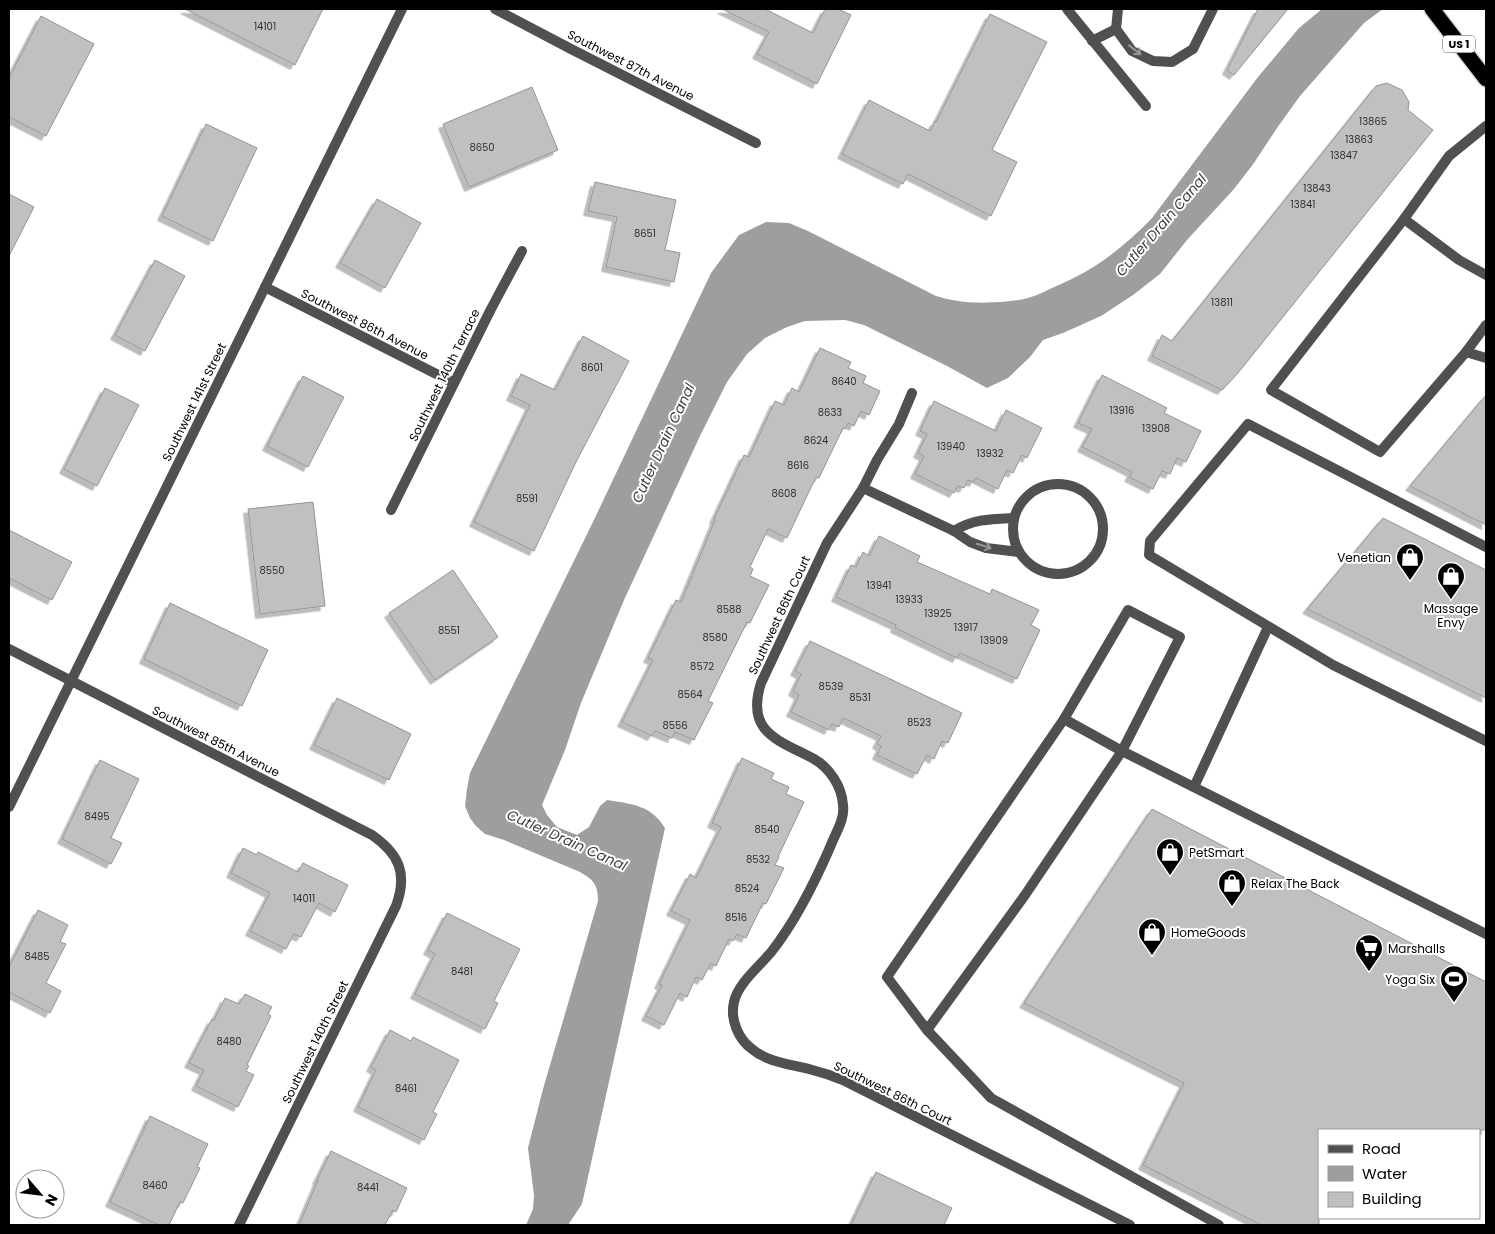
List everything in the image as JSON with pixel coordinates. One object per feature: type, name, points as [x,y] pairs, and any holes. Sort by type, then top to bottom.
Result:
[{"type":"highway","name":"US 1","points":[[1432,9],[1486,78]]},
{"type":"street","name":"Southwest 141st Street","points":[[9,807],[402,9]]},
{"type":"street","name":"Southwest 87th Avenue","points":[[495,9],[756,143]]},
{"type":"street","points":[[1067,9],[1146,106]]},
{"type":"street","points":[[1118,9],[1116,29],[1132,51],[1153,61],[1172,62],[1193,48],[1213,9]]},
{"type":"street","points":[[1092,41],[1116,29]]},
{"type":"street","points":[[1486,126],[1449,156],[1404,219],[1271,390],[1380,452],[1466,352],[1486,325]]},
{"type":"street","points":[[1404,219],[1459,260],[1486,275]]},
{"type":"street","name":"Southwest 140th Terrace","points":[[391,510],[522,251]]},
{"type":"street","name":"Southwest 86th Avenue","points":[[265,287],[454,383]]},
{"type":"street","points":[[1466,352],[1486,358]]},
{"type":"street","name":"Southwest 86th Court","points":[[912,393],[899,424],[877,460],[863,488],[826,543],[757,695],[757,709],[766,730],[783,744],[815,760],[831,774],[838,785],[842,797],[843,816],[822,867],[794,920],[774,949],[740,989],[734,1002],[735,1025],[739,1034],[753,1050],[780,1062],[811,1069],[845,1081],[1130,1225]]},
{"type":"street","points":[[1486,547],[1248,424],[1150,541],[1149,555],[1333,665],[1486,741]]},
{"type":"street","points":[[1060,483],[1075,486],[1088,494],[1098,507],[1103,521],[1102,537],[1097,552],[1087,564],[1073,572],[1058,574],[1043,572],[1029,564],[1019,552],[1012,530],[1014,518],[1020,503],[1030,492],[1044,485],[1060,483]]},
{"type":"street","points":[[863,488],[954,531],[970,542],[986,548],[1019,552]]},
{"type":"street","points":[[954,531],[966,523],[985,519],[1014,518]]},
{"type":"street","points":[[927,1030],[1025,895],[1122,751],[1180,637],[1128,610],[1064,720],[887,977],[927,1030],[991,1098],[1219,1225]]},
{"type":"street","points":[[1194,787],[1268,627]]},
{"type":"street","name":"Southwest 85th Avenue","points":[[9,649],[372,835],[390,850],[400,867]]},
{"type":"street","points":[[1064,720],[1486,934]]},
{"type":"street","name":"Southwest 140th Street","points":[[239,1225],[396,906],[401,887],[400,867]]},
{"type":"water","name":"Cutler Drain Canal","points":[[1322,9],[1383,9],[1364,23],[1300,96],[1234,189],[1187,240],[1160,274],[1101,316],[1043,340],[1030,357],[1008,378],[987,388],[864,325],[845,320],[805,321],[787,327],[765,338],[747,354],[727,382],[624,600],[581,703],[565,750],[542,805],[547,815],[557,827],[577,835],[589,827],[600,806],[607,800],[647,810],[660,820],[665,828],[582,1204],[568,1225],[526,1225],[533,1209],[534,1195],[528,1148],[543,1089],[598,901],[598,895],[594,884],[580,872],[485,834],[476,826],[465,806],[470,773],[592,524],[711,273],[739,235],[766,222],[789,223],[936,296],[958,301],[985,303],[1015,301],[1039,294],[1081,274],[1106,259],[1152,218],[1258,77],[1299,28]]},
{"type":"building","points":[[185,9],[323,9],[295,65]]},
{"type":"building","points":[[722,9],[765,9],[813,33],[825,9],[838,9],[851,15],[817,84],[757,54],[769,32]]},
{"type":"building","points":[[1258,9],[1288,9],[1234,75],[1227,70]]},
{"type":"building","points":[[990,14],[1047,42],[992,150],[1017,162],[991,216],[908,174],[903,184],[842,154],[869,100],[930,131]]},
{"type":"building","points":[[41,16],[94,44],[46,136],[9,117],[9,78]]},
{"type":"building","points":[[1387,83],[1402,90],[1409,102],[1408,110],[1433,130],[1238,373],[1222,390],[1152,356],[1162,335],[1172,341],[1376,86]]},
{"type":"building","points":[[532,87],[558,150],[469,187],[443,124]]},
{"type":"building","points":[[206,124],[257,148],[213,241],[162,216]]},
{"type":"building","points":[[595,182],[676,200],[665,250],[680,253],[674,282],[606,267],[617,217],[588,211]]},
{"type":"building","points":[[9,194],[34,207],[9,256]]},
{"type":"building","points":[[377,199],[421,223],[385,288],[340,263]]},
{"type":"building","points":[[155,260],[185,276],[145,351],[115,335]]},
{"type":"building","points":[[583,336],[629,361],[576,462],[534,551],[474,522],[530,405],[511,396],[521,374],[555,390]]},
{"type":"building","points":[[820,348],[851,362],[848,368],[866,376],[863,383],[880,391],[869,415],[861,411],[854,426],[848,423],[845,429],[843,428],[819,478],[816,477],[787,538],[768,529],[750,567],[753,569],[750,576],[769,585],[750,623],[747,622],[708,701],[713,703],[694,740],[675,732],[672,738],[655,731],[652,736],[622,722],[653,660],[648,658],[676,600],[681,602],[714,519],[744,455],[749,457],[775,401],[784,405],[792,388],[799,392]]},
{"type":"building","points":[[1102,375],[1167,408],[1164,413],[1201,431],[1186,462],[1177,458],[1170,474],[1162,471],[1153,489],[1129,477],[1132,472],[1082,447],[1092,429],[1078,423]]},
{"type":"building","points":[[303,376],[344,397],[308,467],[267,446]]},
{"type":"building","points":[[105,388],[139,405],[97,486],[64,469]]},
{"type":"building","points":[[1486,395],[1486,525],[1410,486]]},
{"type":"building","points":[[934,401],[996,431],[1006,410],[1042,428],[1027,458],[1022,455],[1013,473],[1007,470],[998,489],[976,478],[974,482],[968,480],[964,488],[958,486],[954,493],[915,474],[924,456],[918,453],[927,434],[920,431]]},
{"type":"building","points":[[313,502],[325,606],[260,614],[248,509]]},
{"type":"building","points":[[1383,518],[1486,570],[1486,698],[1307,609]]},
{"type":"building","points":[[9,530],[72,562],[52,600],[9,578]]},
{"type":"building","points":[[879,536],[920,556],[917,562],[990,594],[992,589],[1039,610],[1031,625],[1040,630],[1017,679],[960,653],[957,658],[895,628],[896,625],[836,597],[851,565],[856,567],[863,552],[869,556]]},
{"type":"building","points":[[453,570],[498,637],[435,680],[389,613]]},
{"type":"building","points":[[170,603],[268,650],[242,706],[144,659]]},
{"type":"building","points":[[810,641],[962,713],[948,743],[942,741],[934,759],[927,755],[917,774],[877,755],[881,746],[877,744],[881,736],[843,718],[839,727],[832,724],[829,730],[791,712],[799,695],[793,691],[801,674],[795,671]]},
{"type":"building","points":[[337,698],[411,734],[389,780],[314,745]]},
{"type":"building","points":[[742,758],[774,773],[771,779],[789,787],[786,794],[804,802],[775,865],[784,868],[766,904],[763,903],[746,938],[737,934],[733,941],[729,939],[716,966],[711,963],[702,980],[696,977],[687,997],[680,993],[664,1025],[646,1016],[662,985],[659,984],[690,920],[671,911],[690,874],[696,878],[721,827],[712,823]]},
{"type":"building","points":[[100,760],[139,779],[111,838],[122,843],[111,864],[62,839]]},
{"type":"building","points":[[1152,809],[1486,982],[1486,1130],[1318,1129],[1319,1225],[1261,1225],[1143,1165],[1184,1083],[1024,1003]]},
{"type":"building","points":[[243,848],[257,855],[258,852],[298,872],[303,863],[348,885],[335,912],[319,903],[301,937],[294,934],[286,949],[250,931],[270,893],[231,873]]},
{"type":"building","points":[[38,910],[68,925],[60,942],[66,944],[46,983],[61,991],[50,1013],[9,992],[9,967]]},
{"type":"building","points":[[447,913],[520,949],[494,1001],[498,1003],[485,1029],[415,994],[435,954],[428,950]]},
{"type":"building","points":[[245,994],[272,1007],[268,1014],[271,1016],[247,1065],[249,1066],[246,1071],[254,1075],[238,1107],[196,1086],[204,1070],[189,1063],[225,998],[239,1004]]},
{"type":"building","points":[[390,1030],[411,1041],[413,1037],[459,1060],[433,1112],[437,1114],[424,1140],[358,1107],[376,1070],[371,1067]]},
{"type":"building","points":[[150,1116],[208,1144],[197,1167],[200,1168],[183,1203],[180,1202],[169,1225],[159,1225],[110,1202]]},
{"type":"building","points":[[331,1151],[407,1188],[396,1212],[393,1210],[385,1225],[299,1225]]},
{"type":"building","points":[[876,1172],[952,1208],[944,1225],[851,1225]]},
{"type":"place","name":"Venetian","points":[[1410,581]]},
{"type":"place","name":"Massage Envy","points":[[1451,600]]},
{"type":"place","name":"PetSmart","points":[[1170,876]]},
{"type":"place","name":"Relax The Back","points":[[1232,907]]},
{"type":"place","name":"HomeGoods","points":[[1152,956]]},
{"type":"place","name":"Marshalls","points":[[1369,972]]},
{"type":"place","name":"Yoga Six","points":[[1454,1003]]}]
